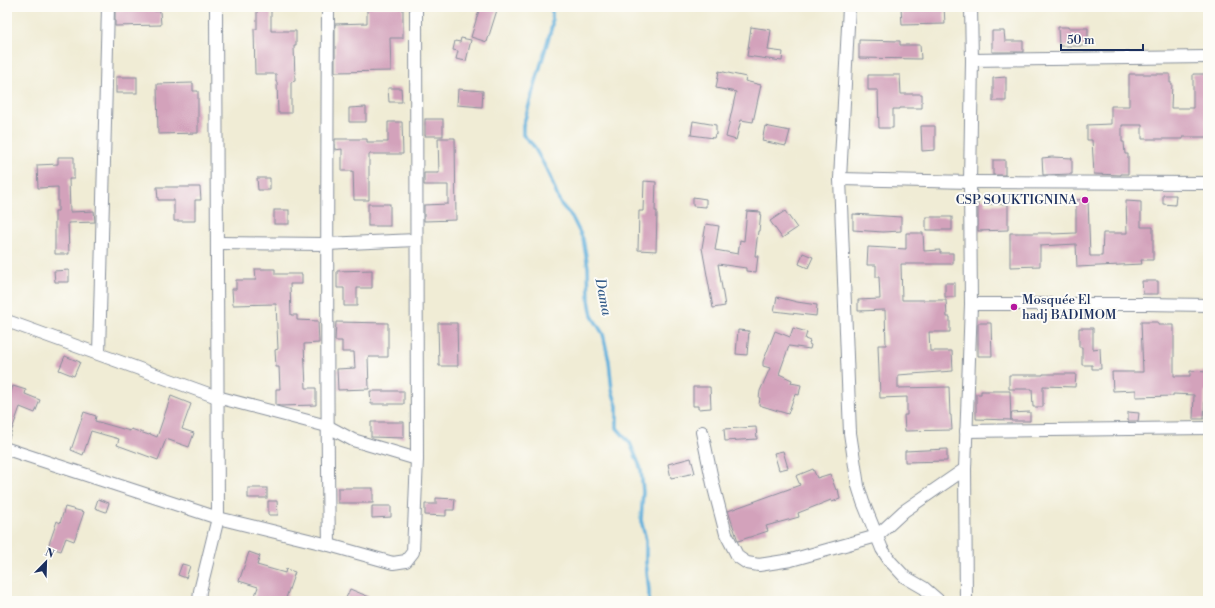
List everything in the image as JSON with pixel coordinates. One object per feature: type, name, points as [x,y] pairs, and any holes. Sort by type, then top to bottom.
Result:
[{"type":"street","points":[[98,353],[108,7]]},
{"type":"street","points":[[199,601],[200,590],[218,518],[216,7]]},
{"type":"street","points":[[328,7],[326,244],[329,545]]},
{"type":"street","points":[[7,449],[218,518],[329,545],[393,563],[406,561],[413,552],[417,459],[416,7]]},
{"type":"street","points":[[849,7],[840,179],[850,433],[858,486],[882,549],[890,561],[906,577],[924,588],[939,601]]},
{"type":"street","points":[[966,601],[965,469],[971,304],[971,7]]},
{"type":"street","points":[[972,60],[1208,57]]},
{"type":"street","points":[[840,179],[970,182],[1208,182]]},
{"type":"street","points":[[217,243],[326,244],[416,240]]},
{"type":"street","points":[[971,304],[1208,305]]},
{"type":"street","points":[[7,321],[218,397],[327,426],[353,440],[417,459]]},
{"type":"street","points":[[966,431],[1208,428]]},
{"type":"street","points":[[702,432],[713,484],[726,534],[738,557],[747,563],[759,565],[791,560],[877,536],[904,510],[965,469]]},
{"type":"building","points":[[257,7],[271,7],[271,31],[296,31],[296,46],[294,46],[295,81],[291,82],[291,113],[278,113],[276,74],[255,74],[254,29],[257,29]]},
{"type":"building","points":[[367,7],[403,7],[403,38],[390,38],[391,71],[335,72],[335,24],[367,23]]},
{"type":"building","points":[[480,7],[489,7],[497,10],[487,42],[471,37]]},
{"type":"building","points":[[901,7],[944,7],[945,24],[902,25]]},
{"type":"building","points":[[154,9],[154,11],[160,11],[161,25],[115,26],[115,10]]},
{"type":"building","points":[[751,27],[771,30],[768,50],[783,52],[782,61],[747,56]]},
{"type":"building","points":[[1058,27],[1088,28],[1088,46],[1059,46]]},
{"type":"building","points":[[992,31],[1004,31],[1005,41],[1023,41],[1023,52],[992,52]]},
{"type":"building","points":[[461,38],[471,40],[466,61],[456,59],[458,51],[453,50],[455,41],[460,42]]},
{"type":"building","points":[[859,40],[900,41],[900,45],[920,45],[921,59],[859,58]]},
{"type":"building","points":[[719,71],[746,77],[745,81],[761,85],[753,122],[741,120],[736,140],[726,137],[736,92],[716,88]]},
{"type":"building","points":[[1129,74],[1170,74],[1170,83],[1172,83],[1171,108],[1193,108],[1193,74],[1205,74],[1205,107],[1207,107],[1206,125],[1208,125],[1208,137],[1183,137],[1183,139],[1142,139],[1142,125],[1122,125],[1122,142],[1124,142],[1125,154],[1128,154],[1128,174],[1094,174],[1092,140],[1087,140],[1087,125],[1111,124],[1111,106],[1129,106]]},
{"type":"building","points":[[868,75],[900,75],[901,94],[922,94],[922,108],[893,109],[893,128],[879,128],[878,90],[868,90]]},
{"type":"building","points":[[116,77],[137,77],[137,93],[116,93]]},
{"type":"building","points":[[1006,77],[1006,101],[993,101],[993,78]]},
{"type":"building","points":[[193,83],[193,91],[198,91],[198,133],[158,134],[157,84]]},
{"type":"building","points":[[388,88],[401,88],[402,102],[389,102]]},
{"type":"building","points":[[458,89],[483,91],[482,107],[457,105]]},
{"type":"building","points":[[366,107],[366,122],[349,122],[349,108]]},
{"type":"building","points":[[425,119],[443,119],[443,136],[425,136]]},
{"type":"building","points":[[693,121],[716,125],[716,135],[715,134],[714,138],[691,135]]},
{"type":"building","points":[[388,122],[402,122],[403,154],[369,154],[369,200],[354,200],[353,171],[342,171],[342,149],[335,150],[335,139],[367,139],[367,142],[388,142]]},
{"type":"building","points":[[765,126],[790,131],[786,146],[762,141]]},
{"type":"building","points":[[921,126],[935,126],[935,150],[922,151]]},
{"type":"building","points":[[438,138],[455,138],[456,220],[424,221],[424,205],[448,204],[448,185],[424,185],[424,173],[439,173]]},
{"type":"building","points":[[58,157],[74,157],[74,179],[69,179],[70,212],[94,211],[95,222],[68,223],[69,254],[55,254],[55,211],[58,211],[58,187],[38,188],[37,165],[58,164]]},
{"type":"building","points":[[1042,158],[1072,158],[1072,174],[1043,175]]},
{"type":"building","points":[[993,160],[1005,160],[1005,175],[993,175]]},
{"type":"building","points":[[257,178],[270,178],[270,190],[258,190]]},
{"type":"building","points":[[644,181],[656,182],[656,251],[638,250],[639,211],[643,211]]},
{"type":"building","points":[[157,187],[200,187],[201,200],[195,200],[195,221],[174,221],[174,200],[158,200]]},
{"type":"building","points":[[1163,195],[1176,195],[1175,205],[1163,204]]},
{"type":"building","points":[[693,197],[706,199],[706,207],[693,206]]},
{"type":"building","points":[[978,199],[985,199],[985,204],[1008,204],[1008,230],[978,231]]},
{"type":"building","points":[[1088,199],[1090,256],[1102,256],[1103,233],[1127,233],[1126,201],[1141,202],[1141,227],[1153,227],[1153,260],[1141,260],[1142,264],[1077,267],[1076,244],[1040,246],[1040,266],[1010,267],[1010,233],[1076,233],[1076,200]]},
{"type":"building","points":[[368,204],[390,204],[390,226],[368,226]]},
{"type":"building","points":[[274,210],[289,210],[289,224],[274,224]]},
{"type":"building","points":[[747,211],[761,212],[755,256],[758,256],[756,272],[746,271],[746,268],[718,264],[725,306],[713,308],[702,248],[706,224],[719,226],[715,250],[738,254],[740,240],[744,241]]},
{"type":"building","points":[[785,211],[797,228],[782,238],[770,221]]},
{"type":"building","points":[[853,214],[901,217],[901,231],[883,232],[853,230]]},
{"type":"building","points":[[926,217],[952,217],[952,230],[926,230]]},
{"type":"building","points":[[906,233],[923,233],[924,251],[940,250],[940,253],[953,253],[953,264],[901,264],[902,300],[946,300],[947,317],[950,317],[950,332],[929,332],[930,351],[952,351],[953,371],[898,375],[898,388],[949,387],[952,430],[905,431],[904,415],[907,415],[907,397],[880,398],[878,345],[886,345],[885,310],[858,311],[858,300],[880,299],[879,277],[876,277],[876,265],[867,265],[868,247],[906,249]]},
{"type":"building","points":[[803,253],[813,257],[808,268],[799,264]]},
{"type":"building","points":[[255,269],[275,269],[275,274],[302,274],[302,284],[290,284],[291,315],[297,315],[297,320],[318,321],[319,343],[304,344],[306,388],[316,388],[316,405],[276,405],[276,389],[280,389],[279,367],[276,367],[275,350],[278,349],[276,304],[233,305],[232,289],[236,289],[236,280],[256,280]]},
{"type":"building","points":[[69,270],[69,282],[55,282],[54,271]]},
{"type":"building","points":[[372,270],[372,288],[357,288],[357,306],[344,306],[344,288],[337,288],[337,271]]},
{"type":"building","points":[[1142,281],[1158,281],[1158,294],[1143,294]]},
{"type":"building","points":[[945,283],[955,283],[955,297],[945,297]]},
{"type":"building","points":[[777,297],[817,305],[816,316],[774,311]]},
{"type":"building","points":[[336,322],[388,323],[388,357],[368,357],[369,389],[338,390],[337,369],[355,368],[354,352],[342,352],[342,341],[335,341]]},
{"type":"building","points":[[1141,322],[1158,322],[1158,325],[1174,325],[1174,376],[1190,376],[1190,371],[1208,372],[1208,391],[1205,391],[1204,419],[1193,419],[1194,395],[1173,394],[1173,396],[1136,397],[1136,390],[1113,391],[1112,372],[1143,372]]},
{"type":"building","points":[[438,323],[457,323],[458,366],[439,366]]},
{"type":"building","points":[[978,323],[991,323],[992,356],[978,356]]},
{"type":"building","points":[[793,328],[807,332],[805,339],[810,341],[809,344],[811,345],[810,349],[789,346],[779,374],[792,380],[791,383],[801,385],[799,395],[795,394],[788,414],[759,405],[759,398],[760,391],[770,368],[763,366],[763,362],[775,331],[790,337]]},
{"type":"building","points":[[1079,328],[1093,328],[1093,349],[1100,348],[1101,369],[1092,369],[1092,365],[1082,365],[1082,347],[1079,347]]},
{"type":"building","points":[[738,330],[749,331],[747,355],[736,354]]},
{"type":"building","points":[[65,356],[80,362],[74,376],[59,370]]},
{"type":"building","points":[[1076,374],[1075,387],[1043,386],[1043,407],[1033,407],[1032,389],[1009,389],[1009,375]]},
{"type":"building","points":[[13,386],[26,390],[25,394],[40,400],[35,413],[20,407],[7,441],[7,403]]},
{"type":"building","points":[[693,387],[710,387],[711,408],[698,409],[698,406],[693,406]]},
{"type":"building","points":[[370,391],[404,391],[404,404],[371,404]]},
{"type":"building","points":[[981,391],[1010,391],[1011,420],[976,419],[976,394],[981,394]]},
{"type":"building","points":[[171,396],[191,404],[182,429],[194,433],[189,447],[166,439],[158,460],[117,445],[119,439],[91,431],[83,455],[71,450],[84,412],[96,416],[95,421],[130,431],[131,429],[157,437]]},
{"type":"building","points":[[1030,412],[1030,421],[1011,421],[1011,413]]},
{"type":"building","points":[[1128,412],[1139,413],[1138,421],[1128,421]]},
{"type":"building","points":[[371,422],[404,422],[404,438],[371,437]]},
{"type":"building","points":[[756,427],[757,439],[725,441],[724,429]]},
{"type":"building","points":[[947,449],[947,461],[905,462],[905,451]]},
{"type":"building","points":[[783,451],[788,468],[779,470],[774,453]]},
{"type":"building","points":[[691,458],[695,473],[671,478],[668,464]]},
{"type":"building","points":[[813,469],[817,478],[830,474],[836,490],[838,489],[840,499],[832,502],[831,500],[798,513],[799,517],[766,526],[768,531],[738,541],[728,511],[800,485],[796,476]]},
{"type":"building","points":[[248,488],[267,488],[267,498],[248,498]]},
{"type":"building","points":[[338,488],[373,488],[373,503],[338,503]]},
{"type":"building","points":[[436,498],[455,499],[454,510],[446,510],[446,516],[425,515],[425,504],[436,504]]},
{"type":"building","points":[[98,499],[109,503],[106,512],[95,508]]},
{"type":"building","points":[[268,501],[277,501],[278,515],[268,515]]},
{"type":"building","points":[[372,506],[391,506],[391,517],[372,518]]},
{"type":"building","points":[[65,507],[84,512],[74,541],[66,538],[61,551],[48,547],[57,521],[60,523]]},
{"type":"building","points":[[249,552],[260,556],[257,565],[285,573],[286,569],[295,572],[285,601],[253,601],[258,587],[239,581]]},
{"type":"building","points":[[182,564],[190,566],[186,578],[178,575]]},
{"type":"building","points":[[350,589],[379,601],[353,601],[346,598]]},
{"type":"waterway","name":"Dama","points":[[552,7],[552,26],[523,126],[523,135],[533,145],[548,172],[560,203],[572,217],[583,239],[588,267],[589,300],[592,316],[603,334],[609,361],[612,390],[617,406],[617,428],[630,443],[641,469],[643,492],[641,520],[646,540],[649,601]]},
{"type":"place","name":"CSP SOUKTIGNINA","points":[[1085,200]]},
{"type":"place","name":"Mosquée El hadj BADIMOM","points":[[1014,307]]}]
